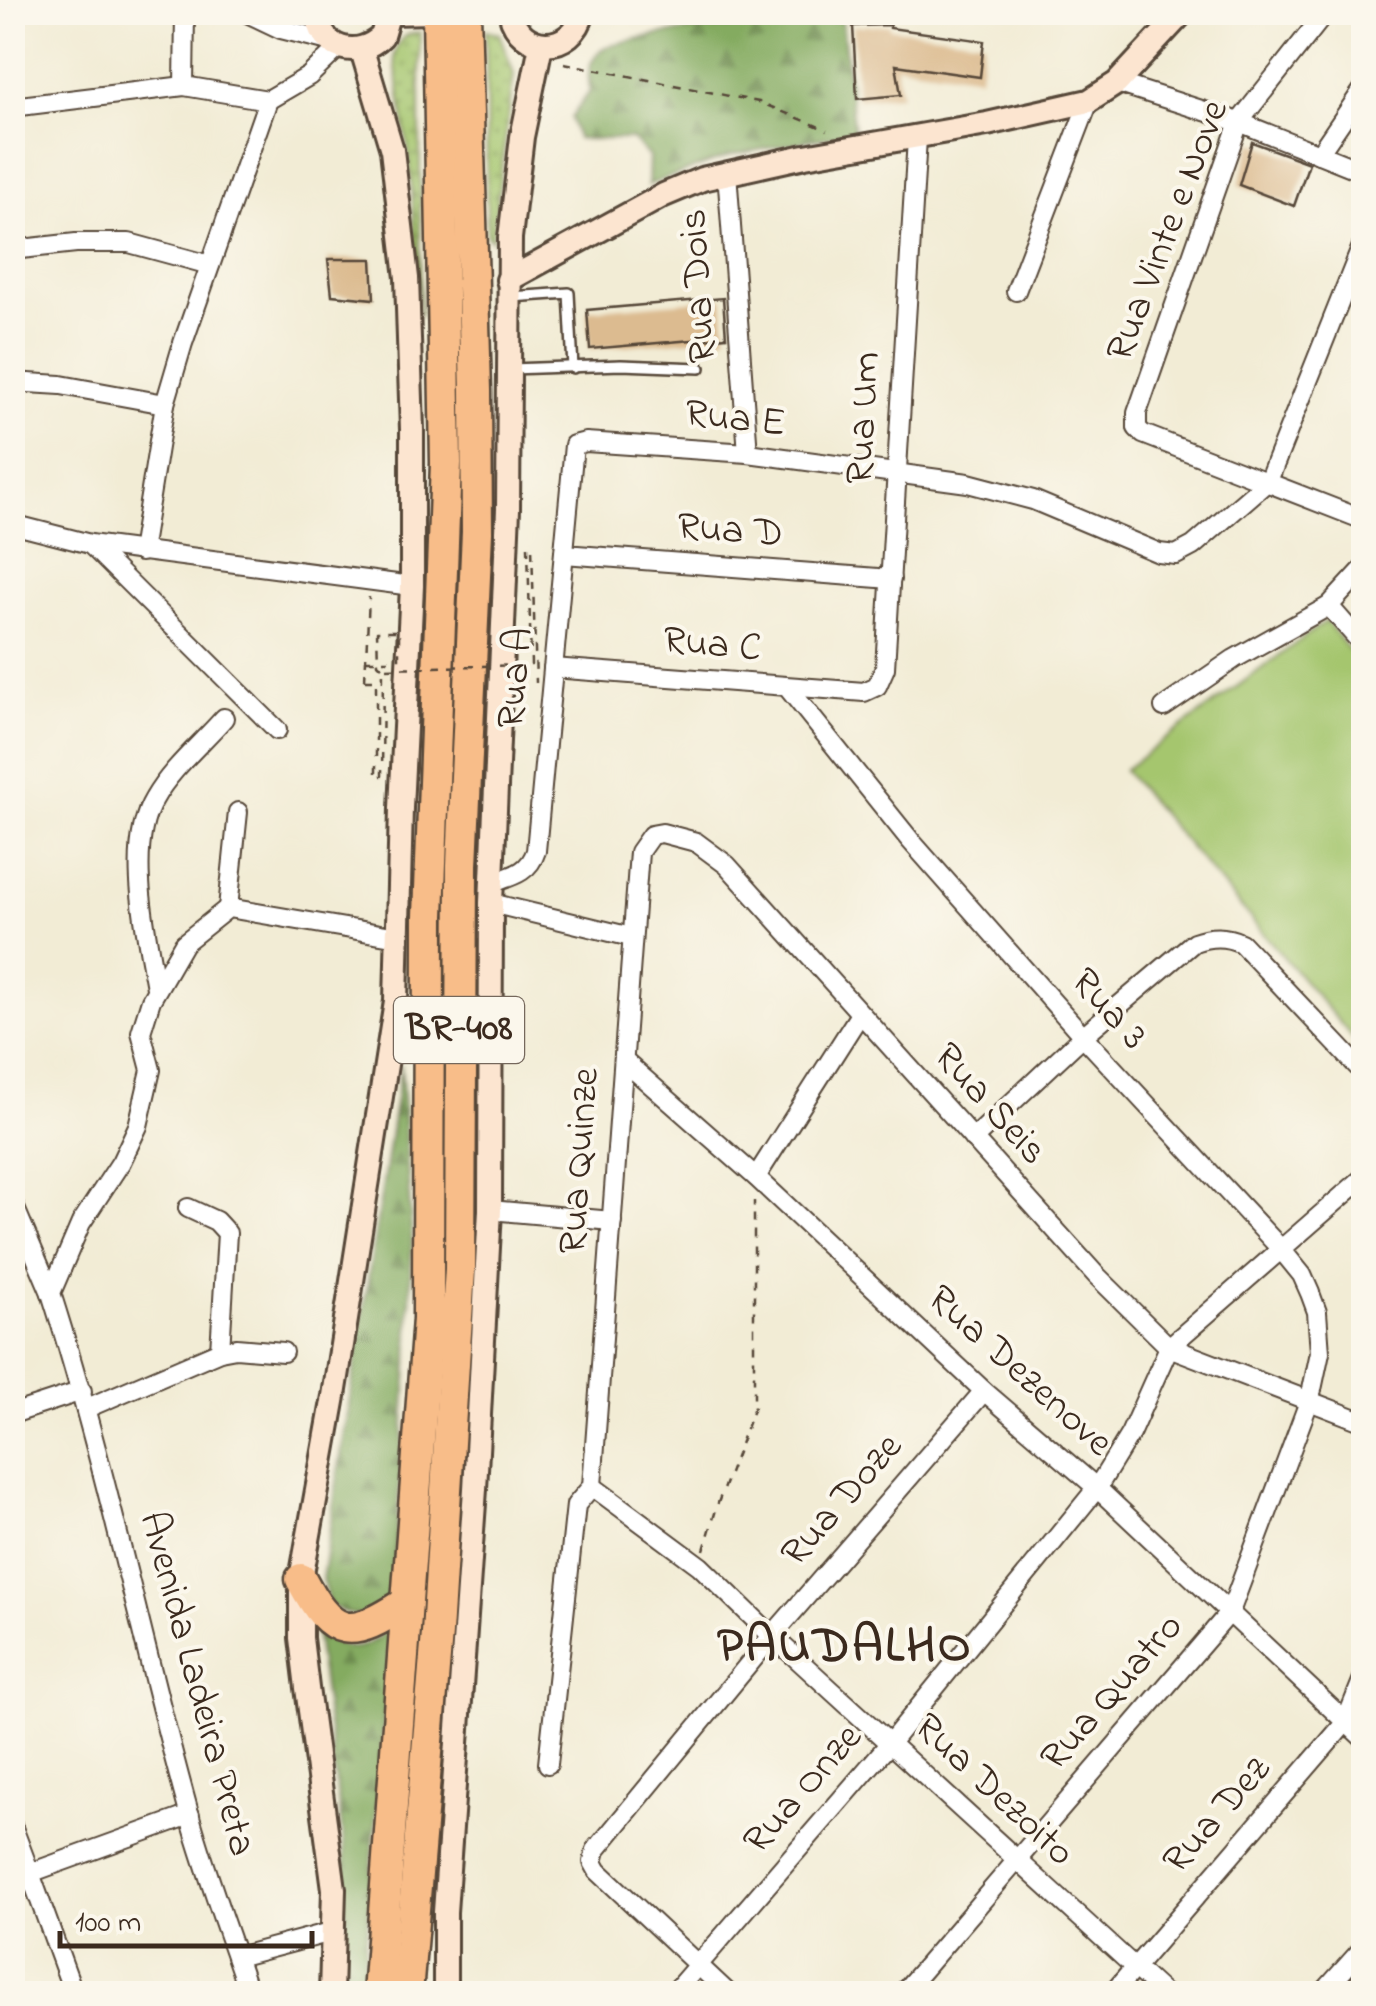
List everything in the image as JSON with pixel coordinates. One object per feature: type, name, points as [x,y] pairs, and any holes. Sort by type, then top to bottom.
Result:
[{"type":"highway","name":"BR-408","points":[[407,1994],[437,1634],[460,1269],[462,864],[476,532],[476,390],[453,65],[435,12]]},
{"type":"highway","name":"BR-408","points":[[378,1994],[424,1399],[430,1240],[430,916],[446,464],[453,65],[465,12]]},
{"type":"highway","points":[[301,1579],[317,1610],[341,1626],[367,1627],[406,1603]]},
{"type":"main road","points":[[318,12],[321,31],[343,46],[392,150],[407,278],[412,430],[412,586],[396,1001],[301,1579],[301,1638],[334,1889],[331,1994]]},
{"type":"main road","points":[[343,46],[382,36],[389,13],[435,12]]},
{"type":"main road","points":[[510,12],[519,34],[540,51]]},
{"type":"main road","points":[[540,51],[564,41],[580,24],[583,12]]},
{"type":"main road","points":[[508,289],[664,194],[726,172],[917,138],[1089,101],[1117,84],[1184,12]]},
{"type":"main road","points":[[445,1994],[445,1912],[490,1210],[492,893],[508,509],[508,289],[514,194],[540,51]]},
{"type":"street","points":[[184,86],[186,12]]},
{"type":"street","points":[[245,12],[281,29],[343,46]]},
{"type":"street","name":"Rua Vinte e Nove","points":[[1268,481],[1143,434],[1137,428],[1137,413],[1239,122],[1326,12]]},
{"type":"street","points":[[12,107],[184,86],[268,100],[309,76],[343,46]]},
{"type":"street","points":[[1117,84],[1239,122],[1364,172]]},
{"type":"street","points":[[1319,154],[1364,88]]},
{"type":"street","points":[[141,552],[165,404],[268,100]]},
{"type":"street","points":[[1016,291],[1089,101]]},
{"type":"street","name":"Rua Um","points":[[864,692],[877,686],[884,676],[917,138]]},
{"type":"street","name":"Rua Dois","points":[[726,172],[748,454]]},
{"type":"street","points":[[1364,241],[1268,481],[1364,520]]},
{"type":"street","points":[[12,250],[76,243],[130,243],[210,265]]},
{"type":"street","points":[[12,382],[61,385],[165,404]]},
{"type":"street","name":"Rua E","points":[[571,452],[574,445],[586,442],[748,454],[1002,491],[1176,555],[1194,546],[1268,481]]},
{"type":"street","name":"Rua A","points":[[492,893],[530,866],[536,851],[571,452]]},
{"type":"street","points":[[12,524],[141,552],[412,586]]},
{"type":"street","points":[[90,544],[277,730]]},
{"type":"street","name":"Rua D","points":[[564,554],[891,579]]},
{"type":"street","points":[[1164,706],[1234,659],[1330,606],[1364,568]]},
{"type":"street","points":[[1330,606],[1364,646]]},
{"type":"street","name":"Rua C","points":[[554,668],[864,692]]},
{"type":"street","name":"Rua 3","points":[[788,688],[910,840],[1302,1275],[1318,1312],[1320,1352],[1310,1399]]},
{"type":"street","points":[[156,988],[141,884],[146,818],[162,787],[224,718]]},
{"type":"street","points":[[51,1293],[80,1223],[121,1162],[138,1126],[151,1070],[142,1024],[156,988],[184,943],[228,908],[238,812]]},
{"type":"street","name":"Rua Seis","points":[[643,843],[662,833],[678,835],[712,852],[751,888],[1096,1275],[1169,1348],[1364,1422]]},
{"type":"street","name":"Rua Quinze","points":[[548,1764],[576,1505],[592,1486],[631,936],[643,843]]},
{"type":"street","points":[[492,893],[631,936]]},
{"type":"street","points":[[228,908],[398,936]]},
{"type":"street","points":[[974,1139],[1083,1036],[1194,942],[1222,937],[1241,943],[1364,1073]]},
{"type":"street","points":[[756,1176],[860,1014]]},
{"type":"street","name":"Rua Dezenove","points":[[624,1062],[756,1176],[984,1392],[1097,1488],[1364,1739]]},
{"type":"street","points":[[1097,1488],[1130,1434],[1169,1348],[1364,1177]]},
{"type":"street","name":"Avenida Ladeira Preta","points":[[13,1201],[51,1293],[84,1400],[190,1815],[249,1994]]},
{"type":"street","points":[[188,1208],[227,1232],[220,1350]]},
{"type":"street","points":[[490,1210],[612,1221]]},
{"type":"street","points":[[12,1414],[84,1400],[220,1350],[283,1352]]},
{"type":"street","name":"Rua Doze","points":[[698,1965],[598,1871],[593,1858],[602,1840],[772,1636],[984,1392]]},
{"type":"street","name":"Rua Quatro","points":[[902,1994],[1230,1612],[1310,1399]]},
{"type":"street","name":"Rua Dezoito","points":[[592,1486],[700,1566],[1164,1994]]},
{"type":"street","name":"Rua Onze","points":[[673,1994],[890,1744],[1097,1488]]},
{"type":"street","name":"Rua Dez","points":[[1112,1994],[1345,1723],[1364,1676]]},
{"type":"street","points":[[12,1894],[30,1873],[190,1815]]},
{"type":"street","points":[[12,1826],[74,1994]]},
{"type":"street","points":[[237,1957],[335,1931]]},
{"type":"street","points":[[1322,1994],[1364,1946]]},
{"type":"street","points":[[698,1965],[728,1994]]},
{"type":"lane","points":[[508,289],[569,294],[573,368]]},
{"type":"lane","points":[[508,368],[700,368]]},
{"type":"path","points":[[540,51],[759,102],[830,132]]},
{"type":"path","points":[[383,668],[531,664],[528,546],[532,546],[536,683]]},
{"type":"path","points":[[366,660],[399,660],[399,631],[378,631],[378,663],[383,668],[382,776],[376,776],[376,680],[365,680],[369,581]]},
{"type":"path","points":[[700,1566],[718,1503],[754,1407],[756,1176]]},
{"type":"green space","points":[[842,20],[854,132],[732,155],[648,185],[649,157],[632,139],[577,139],[571,118],[590,91],[591,62],[612,45],[673,33]]},
{"type":"green space","points":[[486,30],[499,33],[514,74],[492,240],[487,236]]},
{"type":"green space","points":[[420,32],[420,317],[410,163],[394,55],[403,38]]},
{"type":"green space","points":[[1326,621],[1363,668],[1363,1050],[1124,770]]},
{"type":"green space","points":[[401,1065],[412,1241],[408,1365],[392,1593],[365,1617],[345,1613],[329,1604],[322,1579]]},
{"type":"green space","points":[[391,1627],[362,1993],[344,1993],[345,1852],[315,1629],[336,1643],[354,1648],[371,1642]]},
{"type":"building","points":[[890,25],[984,41],[980,77],[896,65],[901,95],[857,99],[853,26]]},
{"type":"building","points":[[1252,142],[1309,163],[1294,206],[1239,185]]},
{"type":"building","points":[[328,259],[372,259],[374,299],[332,295]]},
{"type":"building","points":[[723,298],[726,337],[590,349],[587,310]]},
{"type":"district","name":"PAUDALHO","points":[[845,1647]]}]
